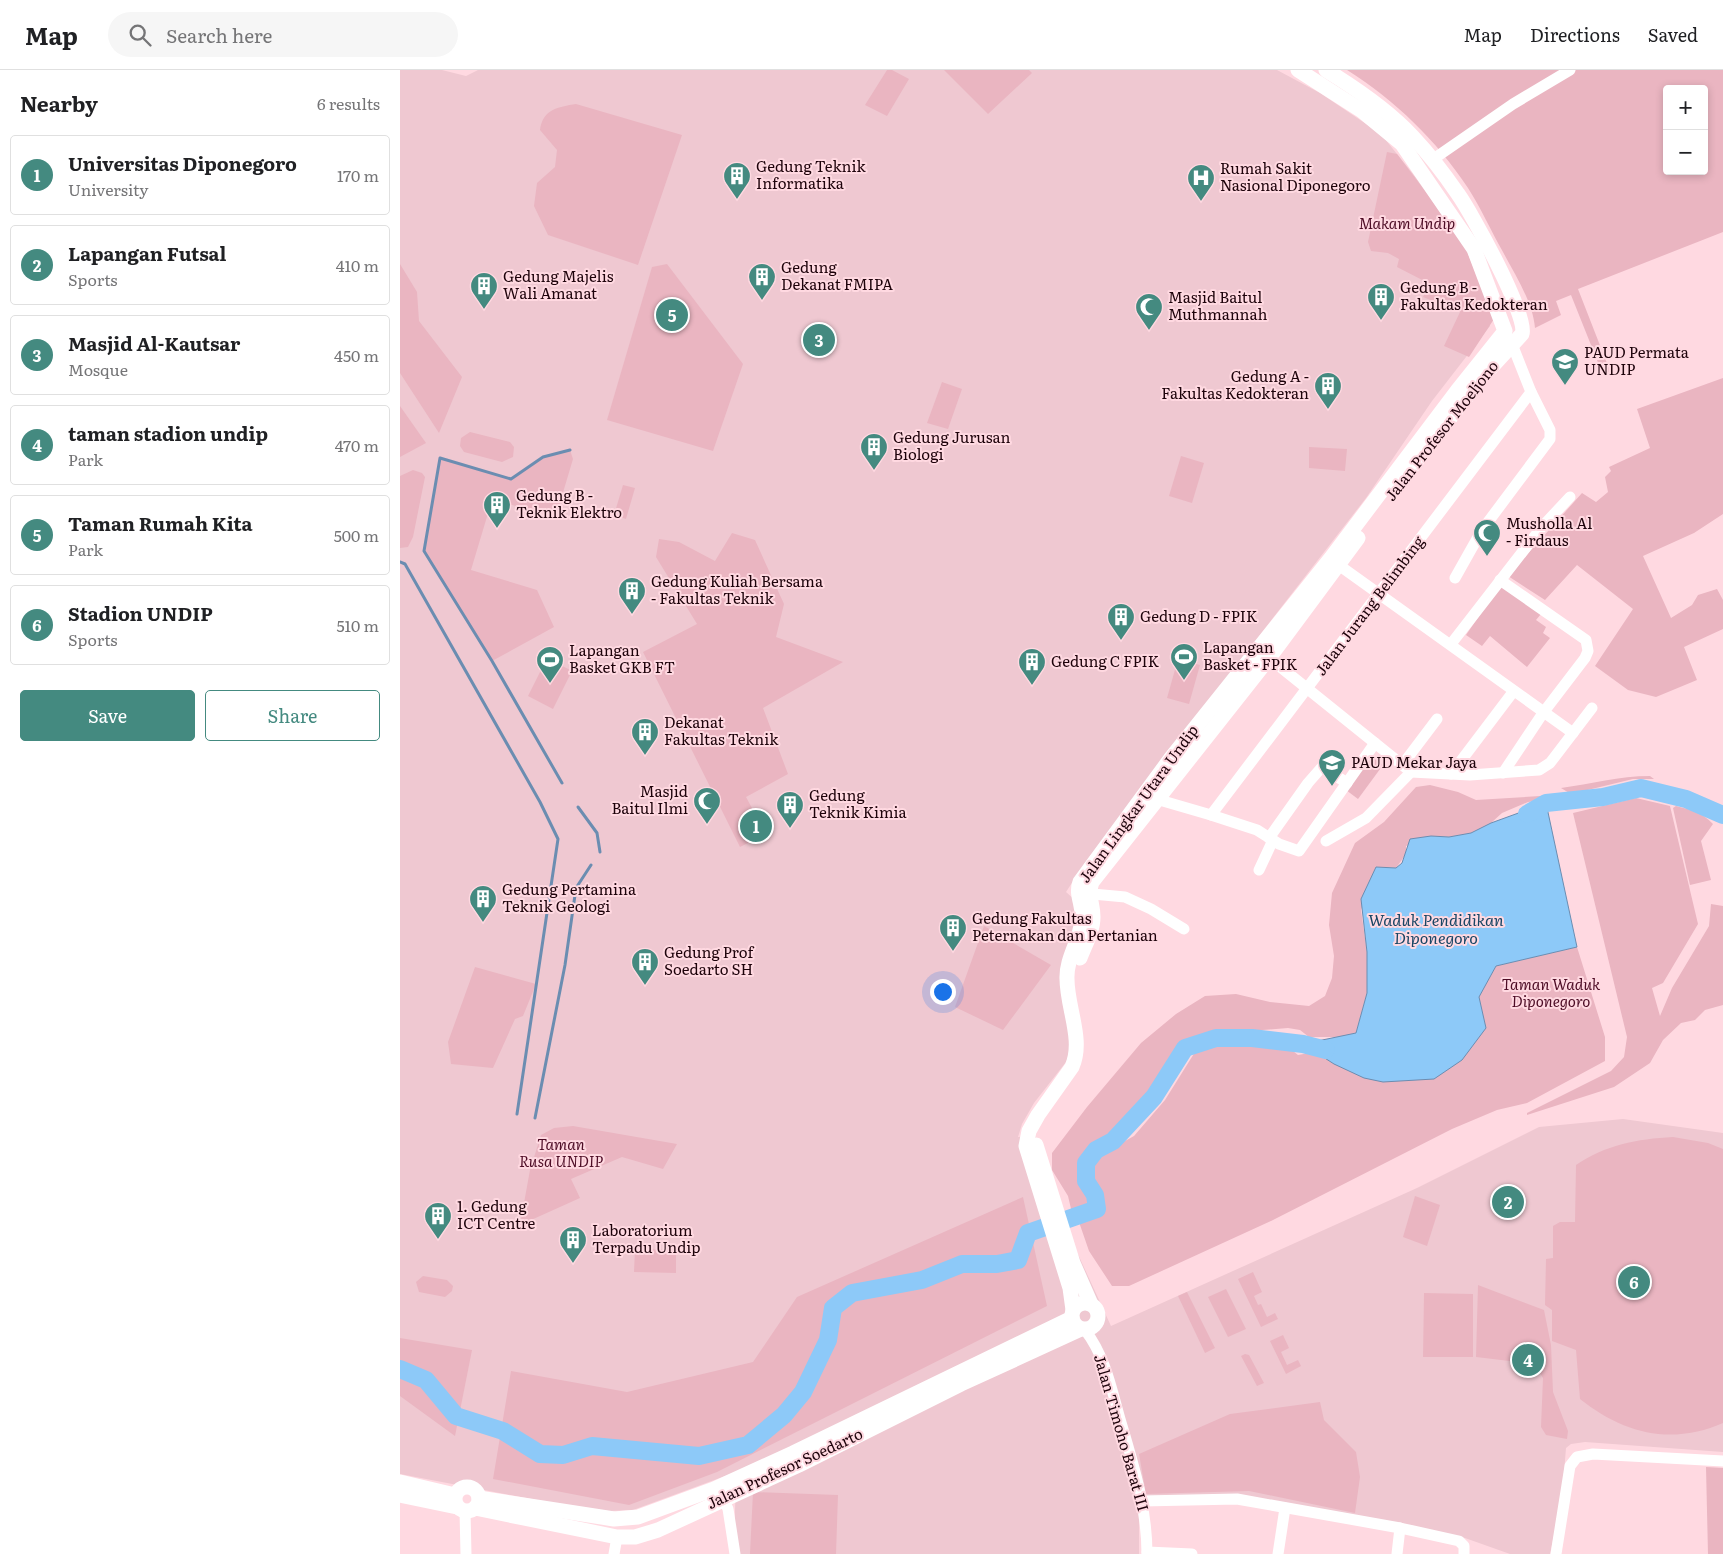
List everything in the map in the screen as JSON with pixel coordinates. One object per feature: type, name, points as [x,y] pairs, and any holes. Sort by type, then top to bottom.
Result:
[{"type":"street","points":[[1298,70],[1362,111],[1402,144],[1474,249],[1531,392],[1550,430],[1550,439],[1482,530],[1455,578]]},
{"type":"street","points":[[1326,70],[1373,102],[1413,136],[1459,194],[1518,307],[1524,328],[1522,334],[1509,337]]},
{"type":"street","points":[[1432,160],[1513,104],[1570,70]]},
{"type":"street","name":"Jalan Lingkar Utara Undip","points":[[1069,1267],[1098,1314],[1081,1323],[1069,1267],[1032,1152],[1036,1134],[1084,1057],[1072,962],[1082,919],[1083,893],[1080,882],[1171,758],[1263,653],[1336,562],[1457,391],[1509,337]]},
{"type":"street","name":"Jalan Jurang Belimbing","points":[[1211,815],[1531,392]]},
{"type":"street","points":[[1451,644],[1541,528],[1570,496]]},
{"type":"street","points":[[1336,562],[1451,644],[1513,692],[1573,733]]},
{"type":"street","points":[[1500,580],[1586,640],[1588,645],[1585,658],[1543,713],[1503,773]]},
{"type":"street","points":[[1376,743],[1299,851],[1271,839],[1257,830],[1156,799],[1263,653],[1308,687],[1407,768],[1470,775],[1539,770],[1547,766],[1592,708]]},
{"type":"street","points":[[1451,774],[1513,692]]},
{"type":"street","points":[[1326,841],[1366,818],[1407,768],[1436,719]]},
{"type":"street","points":[[1259,870],[1271,839],[1308,782],[1322,767],[1347,783]]},
{"type":"street","name":"Jalan Lingkar Utara Undip","points":[[1083,893],[1156,799]]},
{"type":"street","points":[[1083,893],[1125,897],[1151,909],[1184,929]]},
{"type":"street","points":[[1081,1323],[1081,1304],[1091,1304]]},
{"type":"street","name":"Jalan Timoho Barat III","points":[[1081,1323],[1101,1355],[1142,1501],[1147,1553]]},
{"type":"street","name":"Jalan Profesor Soedarto","points":[[400,1482],[466,1504],[617,1537],[635,1537],[658,1530],[723,1498],[799,1465],[1081,1323]]},
{"type":"street","name":"Jalan Profesor Soedarto","points":[[400,1494],[466,1504],[622,1520],[638,1517],[722,1486],[1081,1323]]},
{"type":"street","points":[[1556,1554],[1570,1466],[1577,1457],[1593,1454],[1723,1461]]},
{"type":"street","points":[[723,1498],[728,1509],[735,1554]]},
{"type":"street","points":[[1142,1501],[1237,1498],[1400,1528],[1459,1541],[1464,1546],[1464,1554]]},
{"type":"street","points":[[466,1504],[466,1554]]},
{"type":"street","points":[[1278,1554],[1285,1508]]},
{"type":"street","points":[[614,1554],[622,1520]]},
{"type":"street","points":[[1397,1554],[1400,1528]]},
{"type":"street","points":[[1147,1553],[1192,1554]]},
{"type":"shaded area","points":[[400,70],[442,70],[466,76],[478,70],[1277,70],[1320,93],[1381,134],[1429,194],[1490,326],[1432,401],[1366,498],[1141,788],[1084,864],[1066,892],[1076,901],[1081,909],[1068,947],[1070,1052],[1066,1062],[1034,1103],[1022,1124],[1018,1137],[1035,1136],[1076,1250],[1111,1326],[1417,1188],[1539,1127],[1623,1119],[1723,1133],[1723,1452],[1585,1442],[1571,1444],[1566,1448],[1562,1497],[1550,1554],[1510,1554],[1465,1538],[1356,1516],[1168,1497],[1139,1509],[1139,1554],[734,1554],[736,1472],[633,1510],[609,1511],[568,1506],[400,1474]]},
{"type":"green space","points":[[887,70],[892,70],[909,79],[887,116],[865,105]]},
{"type":"green space","points":[[944,70],[1029,70],[1032,73],[988,114]]},
{"type":"green space","points":[[1347,70],[1723,70],[1723,232],[1578,289],[1610,371],[1603,375],[1571,295],[1556,301],[1561,315],[1535,328],[1531,308],[1523,289],[1468,188],[1429,138],[1382,94]]},
{"type":"green space","points":[[576,104],[682,135],[638,265],[548,235],[534,206],[537,183],[555,167],[557,150],[540,130],[544,118],[552,110]]},
{"type":"green space","name":"Makam Undip","points":[[1387,152],[1397,154],[1463,241],[1494,319],[1469,357],[1444,346],[1460,312],[1423,297],[1430,284],[1397,267],[1399,259],[1388,253],[1371,251],[1368,242]]},
{"type":"green space","points":[[400,264],[417,292],[419,321],[462,377],[439,433],[400,373]]},
{"type":"green space","points":[[667,264],[743,364],[713,451],[607,420],[652,267]]},
{"type":"green space","points":[[1723,378],[1723,514],[1694,533],[1643,556],[1671,618],[1692,605],[1698,595],[1717,589],[1723,600],[1723,629],[1684,647],[1697,680],[1656,697],[1628,690],[1595,666],[1633,609],[1577,565],[1545,600],[1508,576],[1582,493],[1596,502],[1608,492],[1605,477],[1611,471],[1609,467],[1650,448],[1637,409]]},
{"type":"green space","points":[[942,382],[962,389],[948,429],[927,423]]},
{"type":"green space","points":[[400,406],[426,443],[400,457]]},
{"type":"green space","points":[[470,432],[510,442],[514,447],[513,457],[502,462],[464,452],[460,446],[461,438]]},
{"type":"green space","points":[[1309,447],[1347,449],[1345,471],[1309,468]]},
{"type":"green space","points":[[570,450],[573,459],[556,516],[492,500],[471,570],[537,590],[554,627],[492,661],[424,551],[440,458],[511,479],[543,457]]},
{"type":"green space","points":[[1181,456],[1204,463],[1192,503],[1169,496]]},
{"type":"green space","points":[[413,470],[422,473],[425,477],[413,537],[408,547],[400,548],[400,476]]},
{"type":"green space","points":[[623,485],[635,488],[626,519],[614,515]]},
{"type":"green space","points":[[732,533],[755,540],[784,604],[776,637],[843,662],[763,708],[788,774],[746,797],[766,834],[740,847],[643,652],[697,624],[656,557],[659,539],[679,542],[715,561]]},
{"type":"green space","points":[[1499,587],[1506,587],[1541,614],[1536,620],[1546,627],[1543,633],[1550,638],[1527,667],[1490,636],[1482,646],[1466,635]]},
{"type":"green space","name":"Lapangan Basket GKB FT","points":[[547,658],[572,671],[553,709],[528,696]]},
{"type":"green space","name":"Lapangan Basket - FPIK","points":[[1178,659],[1200,665],[1189,704],[1167,698]]},
{"type":"green space","points":[[1371,756],[1383,765],[1358,799],[1346,790]]},
{"type":"green space","points":[[1650,776],[1654,779],[1633,779],[1571,794],[1561,788],[1616,779]]},
{"type":"green space","points":[[1430,785],[1458,792],[1476,800],[1556,795],[1557,798],[1528,802],[1502,813],[1491,823],[1471,833],[1449,837],[1431,836],[1406,846],[1406,854],[1396,868],[1376,867],[1361,910],[1367,952],[1367,993],[1356,1033],[1342,1037],[1309,1037],[1300,1030],[1288,1028],[1213,1034],[1180,1043],[1152,1092],[1111,1134],[1094,1145],[1083,1160],[1084,1188],[1091,1203],[1072,1213],[1068,1196],[1052,1170],[1052,1153],[1087,1107],[1141,1043],[1176,1014],[1205,996],[1236,994],[1270,1002],[1309,1006],[1325,996],[1332,978],[1334,956],[1329,925],[1332,893],[1355,843],[1384,822],[1416,787]]},
{"type":"green space","points":[[1636,798],[1670,806],[1698,924],[1663,983],[1652,988],[1660,1016],[1672,988],[1709,926],[1711,904],[1723,906],[1723,1005],[1705,1010],[1695,1020],[1681,1023],[1663,1040],[1650,1063],[1614,1087],[1527,1115],[1527,1113],[1611,1071],[1624,1057],[1627,1037],[1573,813]]},
{"type":"green space","points":[[1676,806],[1700,814],[1713,824],[1701,841],[1711,880],[1690,885],[1673,808]]},
{"type":"green space","points":[[984,926],[1051,965],[1003,1030],[955,1007]]},
{"type":"green space","name":"Taman Waduk Diponegoro","points":[[1577,947],[1605,1037],[1605,1061],[1527,1103],[1497,1110],[1452,1129],[1273,1220],[1129,1286],[1112,1286],[1089,1251],[1079,1222],[1103,1212],[1100,1192],[1091,1178],[1098,1156],[1134,1136],[1165,1100],[1195,1052],[1209,1045],[1255,1043],[1289,1048],[1298,1055],[1315,1052],[1334,1064],[1478,997],[1496,966]]},
{"type":"green space","points":[[475,967],[536,984],[523,1016],[515,1019],[493,1068],[451,1064],[448,1042]]},
{"type":"green space","name":"Taman Rusa UNDIP","points":[[573,1126],[677,1144],[663,1169],[622,1157],[571,1179],[580,1198],[520,1225],[530,1170],[541,1135],[554,1128]]},
{"type":"green space","points":[[1673,1137],[1708,1143],[1723,1149],[1723,1423],[1684,1434],[1648,1432],[1630,1428],[1596,1411],[1580,1399],[1576,1350],[1552,1341],[1552,1310],[1545,1305],[1546,1259],[1553,1258],[1553,1226],[1560,1222],[1575,1222],[1576,1165],[1598,1152],[1622,1144],[1647,1139]]},
{"type":"green space","points":[[1415,1196],[1440,1205],[1427,1246],[1403,1237]]},
{"type":"green space","points":[[1023,1197],[1047,1306],[717,1472],[629,1505],[493,1479],[511,1371],[627,1392],[753,1362],[797,1297]]},
{"type":"green space","points":[[635,1249],[676,1250],[676,1273],[634,1272]]},
{"type":"green space","points":[[1253,1272],[1262,1292],[1254,1296],[1258,1305],[1261,1304],[1267,1317],[1275,1313],[1278,1319],[1261,1327],[1238,1279]]},
{"type":"green space","points":[[423,1276],[447,1280],[453,1286],[452,1291],[445,1297],[419,1292],[416,1282]]},
{"type":"green space","points":[[1478,1285],[1544,1310],[1551,1345],[1553,1392],[1568,1431],[1567,1439],[1546,1435],[1541,1427],[1543,1378],[1534,1364],[1476,1357]]},
{"type":"green space","points":[[1226,1289],[1246,1329],[1228,1337],[1208,1297]]},
{"type":"green space","points":[[1187,1292],[1215,1348],[1205,1353],[1178,1296]]},
{"type":"green space","points":[[1424,1293],[1473,1294],[1473,1357],[1423,1357]]},
{"type":"green space","points":[[1283,1335],[1289,1348],[1281,1352],[1287,1365],[1298,1360],[1301,1366],[1286,1374],[1270,1341]]},
{"type":"green space","points":[[400,1338],[472,1350],[455,1436],[400,1396]]},
{"type":"green space","points":[[1249,1355],[1264,1383],[1257,1386],[1241,1356]]},
{"type":"green space","points":[[1320,1402],[1324,1420],[1356,1452],[1360,1477],[1355,1513],[1249,1491],[1146,1494],[1139,1454],[1230,1414]]},
{"type":"green space","points":[[1706,1467],[1723,1468],[1723,1554],[1708,1554]]},
{"type":"green space","points":[[753,1492],[838,1495],[836,1554],[750,1554]]},
{"type":"water","name":"Waduk Pendidikan Diponegoro","points":[[1546,803],[1577,947],[1496,966],[1479,997],[1486,1028],[1462,1060],[1434,1079],[1383,1082],[1364,1078],[1334,1064],[1303,1044],[1356,1033],[1367,993],[1367,952],[1361,899],[1376,867],[1396,868],[1402,863],[1410,839],[1431,836],[1449,837],[1471,833],[1491,823]]},
{"type":"waterway","points":[[562,783],[492,661],[424,551],[440,458],[511,479],[543,457],[570,450]]},
{"type":"waterway","points":[[400,562],[405,564],[540,802],[558,839],[517,1114]]},
{"type":"waterway","points":[[1527,814],[1546,803],[1603,797],[1641,788],[1686,799],[1723,815]]},
{"type":"waterway","points":[[578,807],[597,833],[600,852]]},
{"type":"waterway","points":[[535,1118],[565,965],[576,888],[591,865]]},
{"type":"waterway","points":[[400,1369],[426,1380],[456,1416],[503,1431],[540,1454],[563,1455],[592,1446],[699,1456],[748,1445],[784,1415],[803,1392],[828,1340],[833,1308],[852,1293],[922,1280],[962,1264],[997,1264],[1018,1260],[1028,1233],[1097,1209],[1095,1195],[1086,1181],[1086,1163],[1096,1150],[1113,1141],[1154,1097],[1185,1048],[1216,1038],[1252,1038],[1303,1044],[1326,1050]]},
{"type":"place","name":"Gedung Teknik Informatika","points":[[737,200]]},
{"type":"place","name":"Rumah Sakit Nasional Diponegoro","points":[[1201,202]]},
{"type":"place","name":"Gedung Dekanat FMIPA","points":[[762,301]]},
{"type":"place","name":"Gedung Majelis Wali Amanat","points":[[484,310]]},
{"type":"place","name":"Taman Rumah Kita","points":[[672,315]]},
{"type":"place","name":"Gedung B - Fakultas Kedokteran","points":[[1381,321]]},
{"type":"place","name":"Masjid Baitul Muthmannah","points":[[1149,331]]},
{"type":"place","name":"Masjid Al-Kautsar","points":[[819,340]]},
{"type":"place","name":"PAUD Permata UNDIP","points":[[1565,386]]},
{"type":"place","name":"Gedung A - Fakultas Kedokteran","points":[[1328,410]]},
{"type":"place","name":"Gedung Jurusan Biologi","points":[[874,471]]},
{"type":"place","name":"Gedung B - Teknik Elektro","points":[[497,529]]},
{"type":"place","name":"Musholla Al - Firdaus","points":[[1487,557]]},
{"type":"place","name":"Gedung Kuliah Bersama - Fakultas Teknik","points":[[632,615]]},
{"type":"place","name":"Gedung D - FPIK","points":[[1121,641]]},
{"type":"place","name":"Lapangan Basket - FPIK","points":[[1184,681]]},
{"type":"place","name":"Lapangan Basket GKB FT","points":[[550,684]]},
{"type":"place","name":"Gedung C FPIK","points":[[1032,686]]},
{"type":"place","name":"Dekanat Fakultas Teknik","points":[[645,756]]},
{"type":"place","name":"PAUD Mekar Jaya","points":[[1332,787]]},
{"type":"place","name":"Masjid Baitul Ilmi","points":[[707,825]]},
{"type":"place","name":"Universitas Diponegoro","points":[[756,826]]},
{"type":"place","name":"Gedung Teknik Kimia","points":[[790,829]]},
{"type":"place","name":"Gedung Pertamina Teknik Geologi","points":[[483,923]]},
{"type":"place","name":"Gedung Fakultas Peternakan dan Pertanian","points":[[953,952]]},
{"type":"place","name":"Gedung Prof Soedarto SH","points":[[645,986]]},
{"type":"place","name":"Lapangan Futsal","points":[[1508,1202]]},
{"type":"place","name":"1. Gedung ICT Centre","points":[[438,1240]]},
{"type":"place","name":"Laboratorium Terpadu Undip","points":[[573,1264]]},
{"type":"place","name":"Stadion UNDIP","points":[[1634,1282]]},
{"type":"place","name":"taman stadion undip","points":[[1528,1360]]}]
